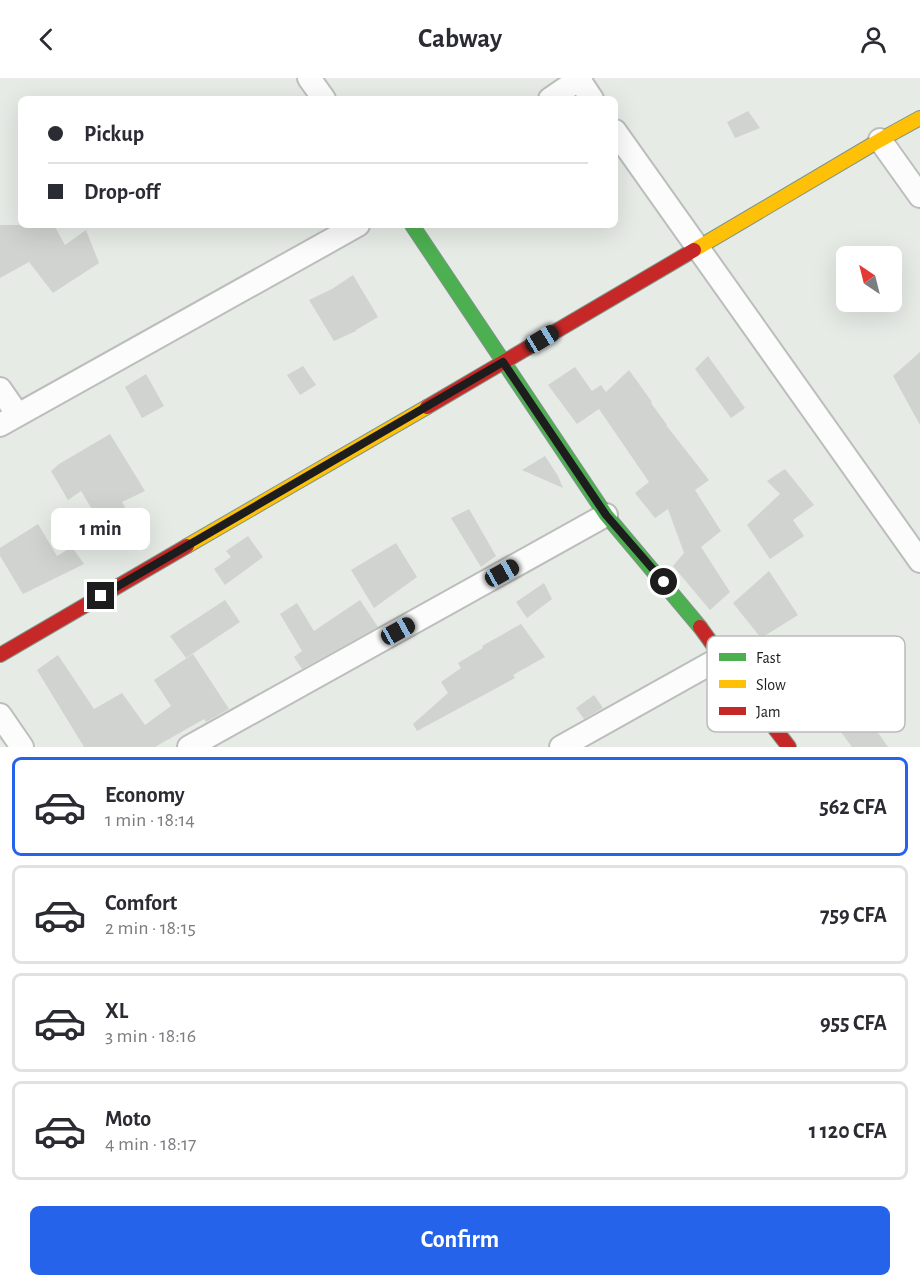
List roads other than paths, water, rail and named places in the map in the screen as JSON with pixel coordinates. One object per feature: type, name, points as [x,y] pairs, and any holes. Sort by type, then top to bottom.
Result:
[{"type":"street","points":[[309,78],[322,96]]},
{"type":"street","points":[[554,96],[579,78],[590,96]]},
{"type":"street","points":[[0,655],[920,118]]},
{"type":"street","points":[[618,135],[920,561]]},
{"type":"street","points":[[880,140],[920,196]]},
{"type":"street","points":[[0,389],[9,420],[353,228]]},
{"type":"street","points":[[414,228],[606,515],[707,636]]},
{"type":"street","points":[[189,747],[606,515]]},
{"type":"street","points":[[561,747],[707,665]]},
{"type":"street","points":[[0,715],[22,747]]},
{"type":"street","points":[[778,732],[789,747]]}]
